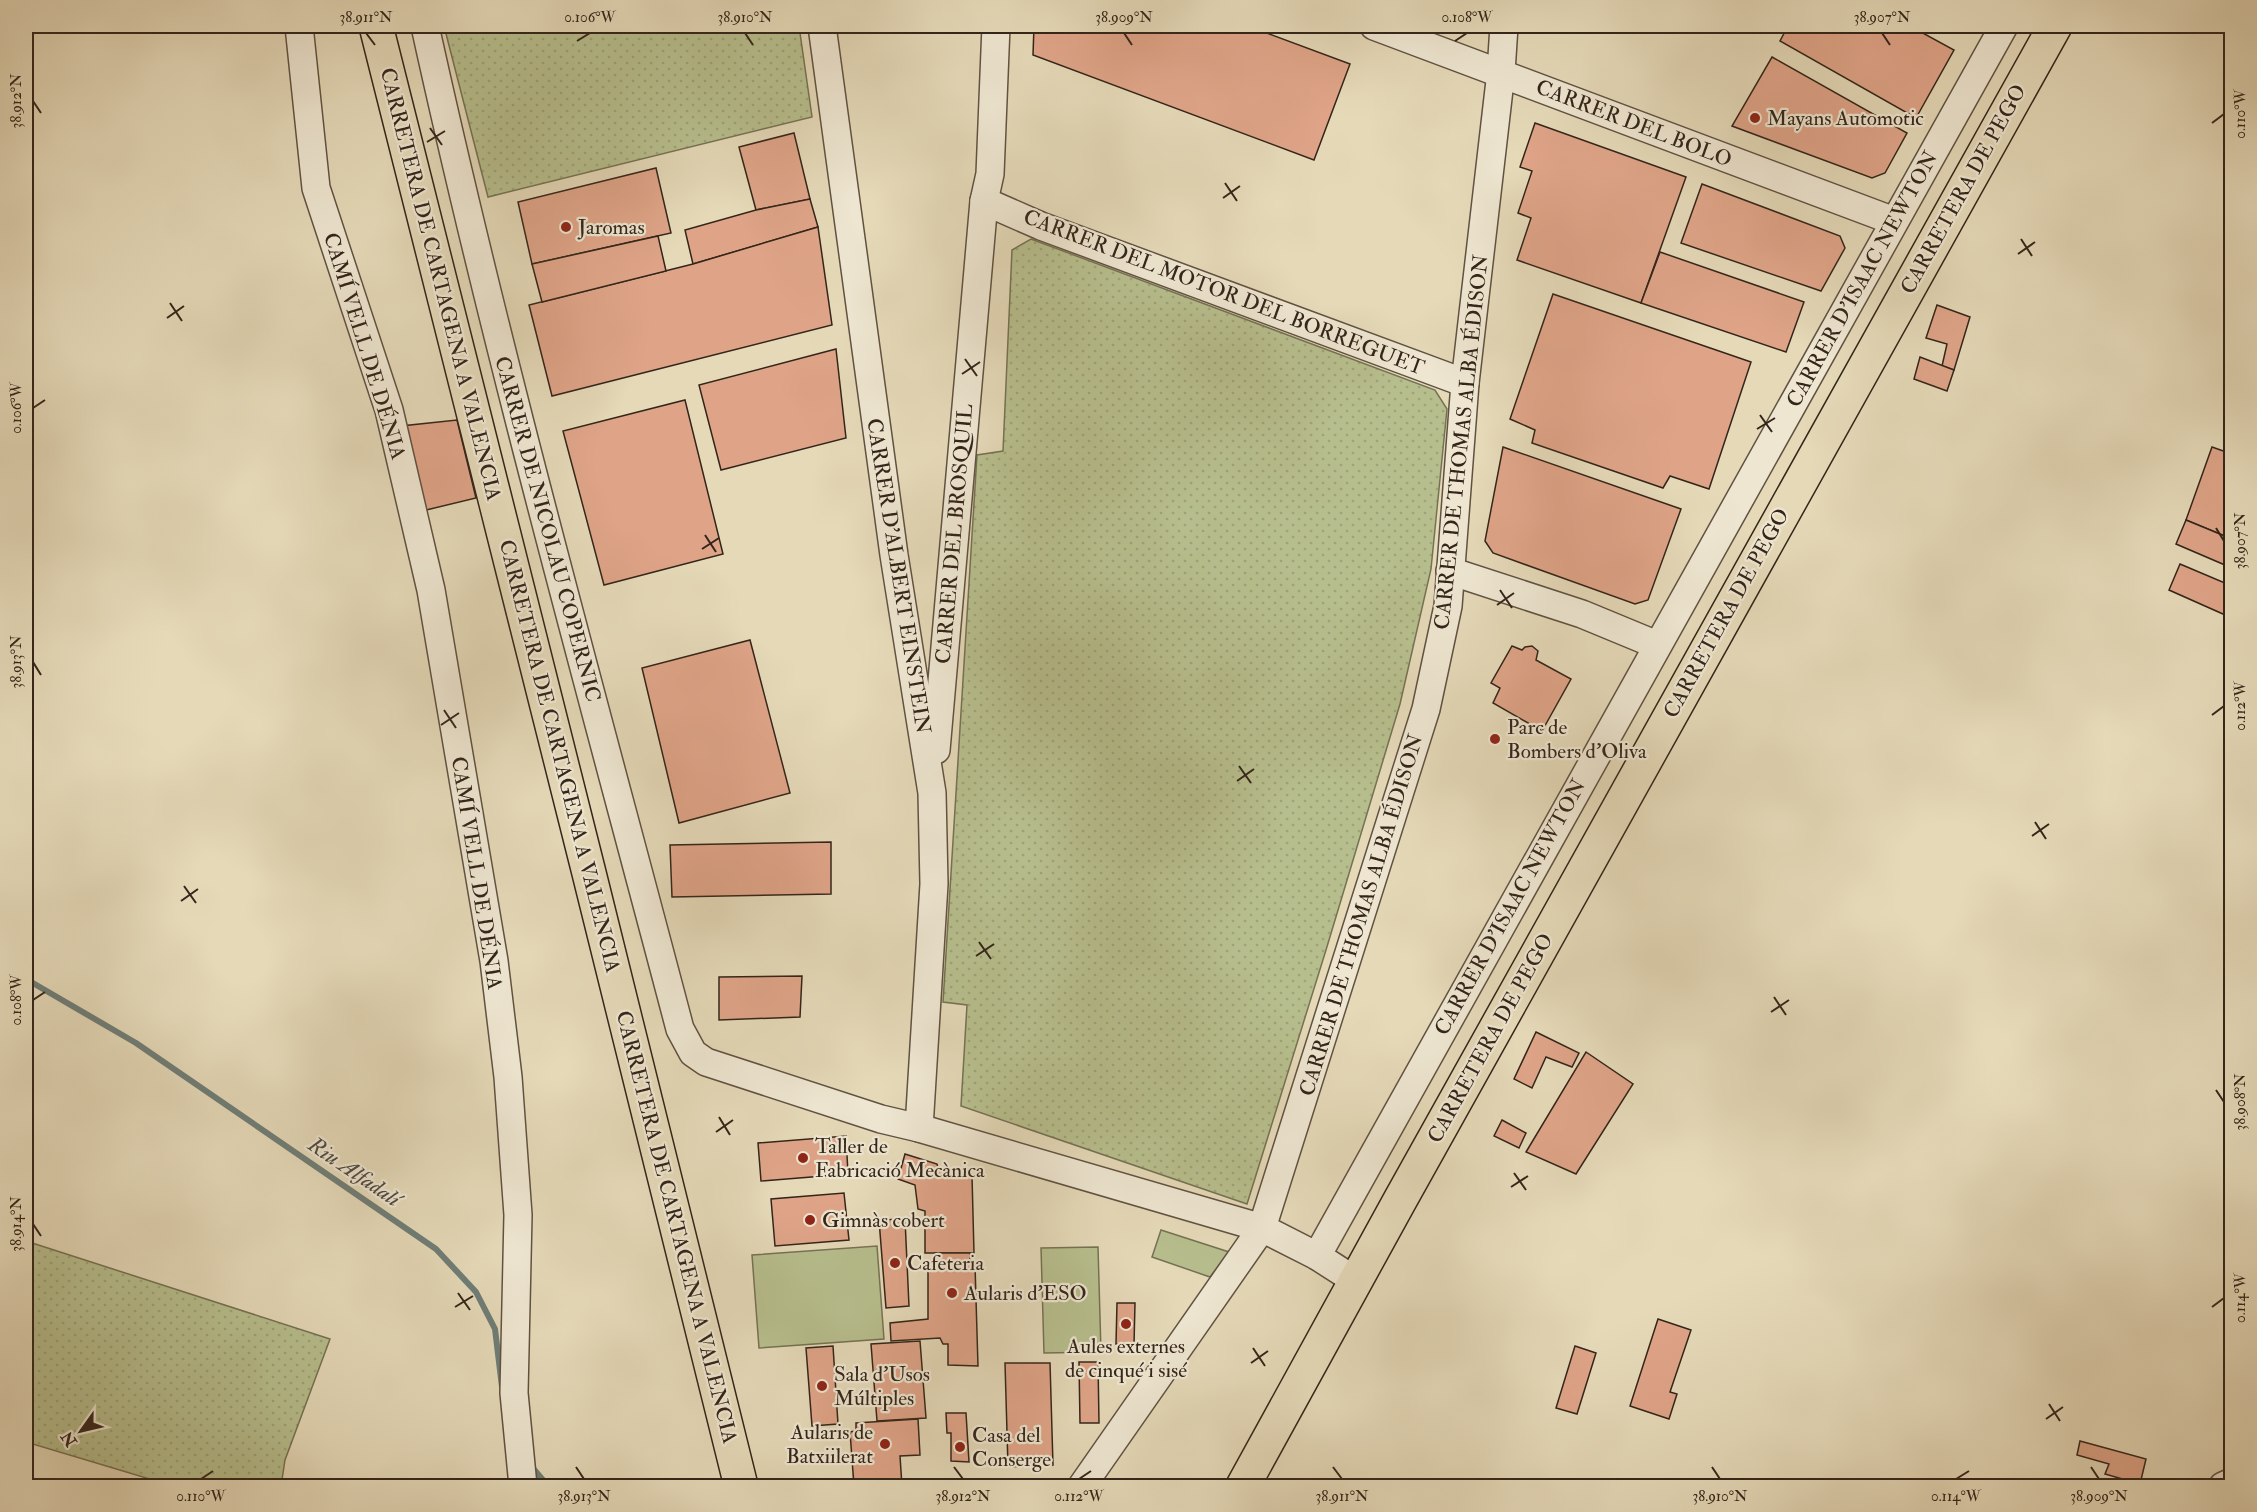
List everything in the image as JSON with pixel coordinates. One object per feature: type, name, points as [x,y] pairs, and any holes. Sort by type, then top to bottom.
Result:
[{"type":"main road","name":"CARRETERA DE CARTAGENA A VALENCIA","points":[[376,26],[741,1486]]},
{"type":"main road","name":"CARRETERA DE PEGO","points":[[1243,1486],[1606,828],[2055,26]]},
{"type":"street","name":"CAMÍ VELL DE DÉNIA","points":[[299,26],[316,188],[389,410],[428,578],[494,961],[508,1077],[518,1215],[514,1393],[523,1486]]},
{"type":"street","name":"CARRER DE NICOLAU COPERNIC","points":[[425,26],[451,144],[527,456],[680,1029],[693,1053],[706,1062],[881,1119],[1262,1228],[1317,1256],[1356,1281]]},
{"type":"street","name":"CARRER D'ALBERT EINSTEIN","points":[[822,26],[894,555],[932,793],[934,884],[919,1128]]},
{"type":"street","name":"CARRER DEL BROSQUIL","points":[[932,793],[984,201],[990,174],[996,26]]},
{"type":"street","name":"CARRER DEL BOLO","points":[[1374,26],[1894,221]]},
{"type":"street","name":"CARRER DE THOMAS ALBA ÉDISON","points":[[1082,1486],[1262,1228],[1426,709],[1448,606],[1465,383],[1501,72],[1504,26]]},
{"type":"street","name":"CARRER D'ISAAC NEWTON","points":[[1317,1256],[2004,26]]},
{"type":"street","name":"CARRER DEL MOTOR DEL BORREGUET","points":[[984,201],[1041,226],[1465,383]]},
{"type":"street","points":[[1450,571],[1582,614],[1657,645]]},
{"type":"street","points":[[2223,1486],[2232,1482]]},
{"type":"green space","points":[[444,26],[799,26],[812,117],[488,197]]},
{"type":"green space","points":[[1031,239],[1435,390],[1447,409],[1431,569],[1400,704],[1247,1204],[961,1106],[967,1005],[943,1002],[977,455],[1003,451],[1012,250]]},
{"type":"green space","points":[[1161,1230],[1229,1252],[1210,1277],[1152,1257]]},
{"type":"green space","points":[[26,1241],[330,1339],[285,1460],[281,1486],[173,1486],[26,1442]]},
{"type":"green space","points":[[877,1246],[884,1339],[759,1348],[752,1255]]},
{"type":"green space","points":[[1098,1247],[1101,1352],[1044,1353],[1041,1248]]},
{"type":"building","points":[[1034,26],[1248,26],[1350,64],[1314,160],[1033,55]]},
{"type":"building","points":[[1788,26],[1910,26],[1954,50],[1916,118],[1780,41]]},
{"type":"building","points":[[1772,57],[1907,133],[1885,173],[1872,178],[1732,126]]},
{"type":"building","points":[[1535,123],[1686,177],[1641,303],[1517,260],[1531,218],[1518,213],[1532,171],[1520,167]]},
{"type":"building","points":[[794,133],[810,199],[756,210],[739,147]]},
{"type":"building","points":[[656,168],[671,233],[532,264],[518,202]]},
{"type":"building","points":[[1702,184],[1840,236],[1845,248],[1821,291],[1681,243]]},
{"type":"building","points":[[810,199],[818,227],[693,264],[685,230],[756,210]]},
{"type":"building","points":[[818,227],[832,325],[552,396],[529,305],[693,264]]},
{"type":"building","points":[[658,236],[666,271],[542,302],[532,264]]},
{"type":"building","points":[[1660,252],[1804,302],[1786,352],[1641,303]]},
{"type":"building","points":[[1553,294],[1751,362],[1709,489],[1670,476],[1663,488],[1532,443],[1535,430],[1510,419]]},
{"type":"building","points":[[1937,305],[1970,317],[1954,370],[1942,366],[1947,344],[1926,338]]},
{"type":"building","points":[[836,349],[846,438],[721,470],[699,385]]},
{"type":"building","points":[[1920,357],[1954,370],[1947,391],[1914,379]]},
{"type":"building","points":[[685,400],[723,554],[604,585],[563,431]]},
{"type":"building","points":[[457,420],[476,498],[422,511],[401,426]]},
{"type":"building","points":[[1503,447],[1681,509],[1648,600],[1635,604],[1493,553],[1485,541]]},
{"type":"building","points":[[2212,447],[2232,454],[2232,539],[2186,520]]},
{"type":"building","points":[[2186,520],[2232,539],[2232,568],[2176,544]]},
{"type":"building","points":[[2180,564],[2232,586],[2232,618],[2169,590]]},
{"type":"building","points":[[750,640],[790,793],[679,823],[642,668]]},
{"type":"building","points":[[1512,646],[1522,650],[1532,646],[1538,651],[1536,660],[1571,679],[1542,731],[1493,703],[1500,688],[1491,683]]},
{"type":"building","points":[[831,842],[831,894],[672,897],[670,845]]},
{"type":"building","points":[[802,976],[800,1017],[719,1020],[719,977]]},
{"type":"building","points":[[1536,1032],[1579,1053],[1572,1067],[1546,1057],[1532,1088],[1514,1079]]},
{"type":"building","points":[[1586,1052],[1633,1084],[1576,1174],[1526,1152]]},
{"type":"building","points":[[1502,1120],[1526,1133],[1519,1148],[1494,1136]]},
{"type":"building","name":"Taller de Fabricació Mecànica","points":[[846,1136],[848,1174],[761,1181],[758,1143]]},
{"type":"building","points":[[905,1154],[937,1164],[938,1168],[952,1169],[952,1173],[972,1176],[974,1253],[925,1253],[925,1211],[918,1209],[915,1185],[898,1179]]},
{"type":"building","name":"Gimnàs cobert","points":[[844,1193],[849,1240],[775,1246],[771,1199]]},
{"type":"building","name":"Cafeteria","points":[[905,1219],[909,1306],[886,1308],[879,1220]]},
{"type":"building","name":"Aularis d'ESO","points":[[935,1253],[970,1253],[970,1262],[975,1265],[978,1366],[948,1365],[948,1344],[943,1344],[940,1338],[891,1341],[890,1323],[928,1319],[928,1266],[936,1267]]},
{"type":"building","name":"Aules externes de cinqué i sisé","points":[[1117,1303],[1135,1303],[1134,1345],[1116,1344]]},
{"type":"building","points":[[1658,1319],[1691,1330],[1670,1392],[1677,1394],[1669,1419],[1630,1406]]},
{"type":"building","points":[[920,1341],[926,1418],[877,1421],[871,1344]]},
{"type":"building","name":"Sala d'Usos Múltiples","points":[[833,1346],[838,1424],[812,1426],[806,1348]]},
{"type":"building","points":[[1575,1346],[1596,1353],[1577,1414],[1556,1408]]},
{"type":"building","points":[[1079,1362],[1098,1362],[1099,1423],[1080,1423]]},
{"type":"building","points":[[1005,1363],[1050,1363],[1053,1465],[1008,1467]]},
{"type":"building","name":"Casa del Conserge","points":[[946,1413],[966,1413],[969,1462],[951,1461],[951,1433],[947,1433]]},
{"type":"building","name":"Aularis de Batxiilerat","points":[[918,1419],[920,1455],[900,1456],[902,1486],[854,1486],[850,1432],[856,1431],[856,1423]]},
{"type":"building","points":[[2080,1441],[2146,1459],[2140,1484],[2105,1474],[2109,1464],[2077,1455]]},
{"type":"waterway","name":"Riu Alfadalí","points":[[26,979],[136,1043],[436,1249],[476,1292],[495,1329],[502,1387]]},
{"type":"waterway","name":"Riu Alfadalí","points":[[531,1466],[548,1486]]},
{"type":"place","name":"Mayans Automotic","points":[[1755,118]]},
{"type":"place","name":"Jaromas","points":[[566,227]]},
{"type":"place","name":"Parc de Bombers d'Oliva","points":[[1495,739]]},
{"type":"place","name":"Taller de Fabricació Mecànica","points":[[803,1158]]},
{"type":"place","name":"Gimnàs cobert","points":[[810,1220]]},
{"type":"place","name":"Cafeteria","points":[[895,1263]]},
{"type":"place","name":"Aularis d'ESO","points":[[952,1293]]},
{"type":"place","name":"Aules externes de cinqué i sisé","points":[[1126,1324]]},
{"type":"place","name":"Sala d'Usos Múltiples","points":[[822,1386]]},
{"type":"place","name":"Aularis de Batxiilerat","points":[[885,1444]]},
{"type":"place","name":"Casa del Conserge","points":[[960,1447]]}]
